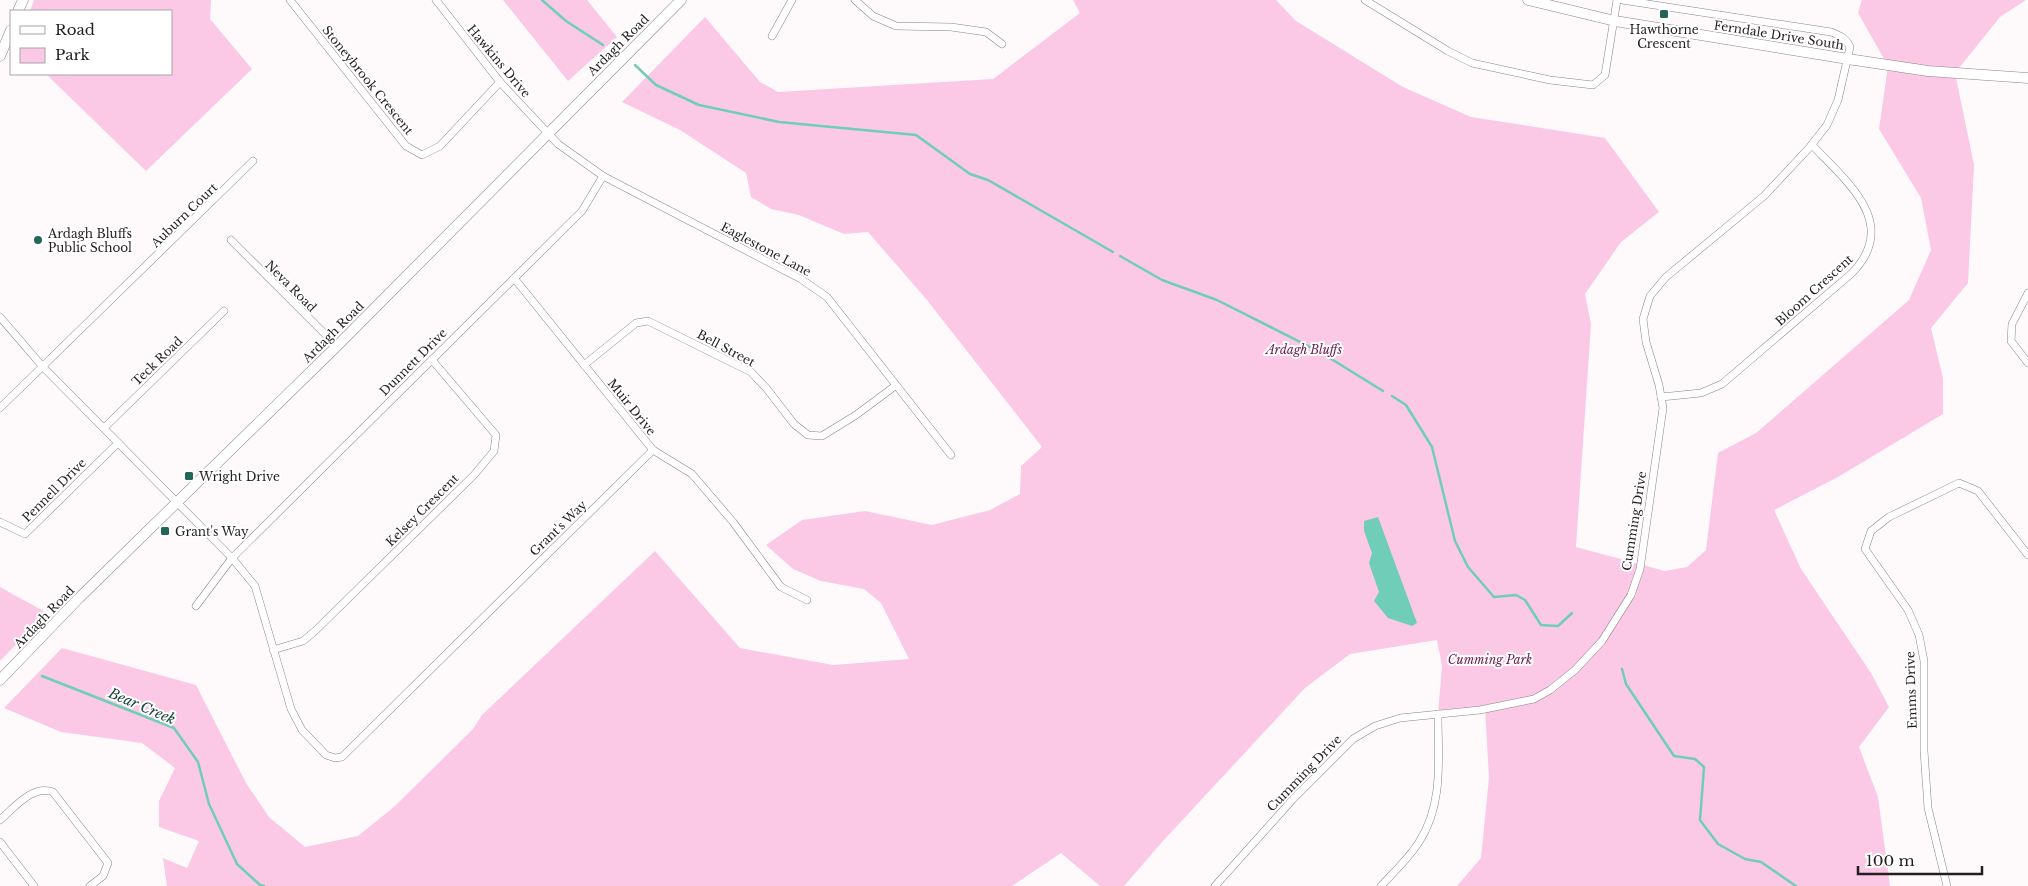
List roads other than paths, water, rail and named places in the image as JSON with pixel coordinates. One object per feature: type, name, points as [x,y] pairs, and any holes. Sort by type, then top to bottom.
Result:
[{"type":"street","name":"Stoneybrook Crescent","points":[[290,0],[406,146],[422,155],[440,146],[500,82]]},
{"type":"street","name":"Hawkins Drive","points":[[436,0],[500,82],[548,134]]},
{"type":"street","name":"Ardagh Road","points":[[0,680],[177,502],[337,346],[681,0]]},
{"type":"street","points":[[772,36],[792,0]]},
{"type":"street","points":[[855,0],[873,16],[896,26],[951,28],[986,32],[1002,44]]},
{"type":"street","points":[[1365,0],[1448,51],[1472,63],[1550,80],[1593,85],[1605,75],[1617,0]]},
{"type":"street","name":"Ferndale Drive South","points":[[1528,0],[1615,21],[1848,59],[1928,70],[2028,78]]},
{"type":"street","points":[[1622,0],[1831,32],[1838,34],[1847,41],[1850,47],[1848,59]]},
{"type":"street","points":[[0,56],[10,32]]},
{"type":"street","name":"Cumming Drive","points":[[1215,886],[1293,799],[1353,739],[1375,726],[1400,718],[1480,710],[1534,699],[1550,690],[1575,670],[1602,641],[1631,595],[1640,569],[1663,408],[1659,385],[1646,342],[1643,319],[1650,296],[1666,276],[1764,196],[1812,145],[1827,125],[1834,108],[1848,59]]},
{"type":"street","name":"Eaglestone Lane","points":[[548,134],[558,144],[603,176],[801,278],[827,297],[951,455]]},
{"type":"street","name":"Bloom Crescent","points":[[1661,397],[1703,393],[1722,384],[1850,276],[1862,261],[1872,242],[1867,209],[1851,186],[1812,145]]},
{"type":"street","name":"Auburn Court","points":[[0,408],[253,162]]},
{"type":"street","name":"Dunnett Drive","points":[[196,606],[232,558],[582,211],[603,176]]},
{"type":"street","name":"Neva Road","points":[[231,240],[337,346]]},
{"type":"street","name":"Muir Drive","points":[[514,278],[653,450],[692,474],[733,522],[782,587],[807,600]]},
{"type":"street","points":[[2028,292],[2012,324],[2011,341],[2028,363]]},
{"type":"street","name":"Teck Road","points":[[104,428],[224,311]]},
{"type":"street","points":[[0,317],[43,367],[177,502]]},
{"type":"street","name":"Bell Street","points":[[584,365],[636,323],[648,321],[751,372],[768,389],[794,424],[808,435],[822,436],[856,415],[895,386]]},
{"type":"street","name":"Kelsey Crescent","points":[[274,650],[303,641],[315,631],[474,475],[494,451],[496,435],[432,360]]},
{"type":"street","name":"Pennell Drive","points":[[0,522],[25,534],[118,443]]},
{"type":"street","name":"Grant's Way","points":[[177,502],[232,558],[255,586],[291,709],[302,730],[326,755],[335,758],[342,757],[653,450]]},
{"type":"street","name":"Emms Drive","points":[[1947,886],[1928,808],[1924,751],[1924,661],[1919,635],[1908,610],[1865,549],[1871,531],[1889,517],[1959,483],[1978,491],[2028,555]]},
{"type":"street","points":[[1381,886],[1419,843],[1432,818],[1438,787],[1438,714]]},
{"type":"street","points":[[0,820],[32,794],[40,790],[53,792],[108,863],[103,876],[90,886]]},
{"type":"street","points":[[0,842],[34,886]]},
{"type":"waterway","points":[[542,0],[566,21],[603,45]]},
{"type":"waterway","points":[[635,65],[656,85],[699,105],[779,122],[916,135],[970,174],[988,180],[1113,252]]},
{"type":"waterway","points":[[1120,256],[1162,280],[1217,300],[1320,352],[1383,391]]},
{"type":"waterway","points":[[1392,396],[1406,405],[1432,447],[1455,541],[1468,567],[1494,597],[1516,595],[1525,600],[1541,625],[1558,626],[1572,613]]},
{"type":"waterway","points":[[1622,669],[1626,684],[1674,756],[1695,759],[1704,767],[1700,820],[1718,844],[1745,859],[1761,862],[1796,886]]},
{"type":"waterway","name":"Bear Creek","points":[[42,676],[174,728],[198,762],[209,804],[237,864],[260,885],[264,886]]},
{"type":"place","name":"Hawthorne Crescent","points":[[1664,14]]},
{"type":"place","name":"Ardagh Bluffs Public School","points":[[38,240]]},
{"type":"place","name":"Wright Drive","points":[[189,476]]},
{"type":"place","name":"Grant's Way","points":[[165,531]]},
{"type":"park label","name":"Ardagh Bluffs","points":[[1304,349]]},
{"type":"park label","name":"Cumming Park","points":[[1490,659]]}]
